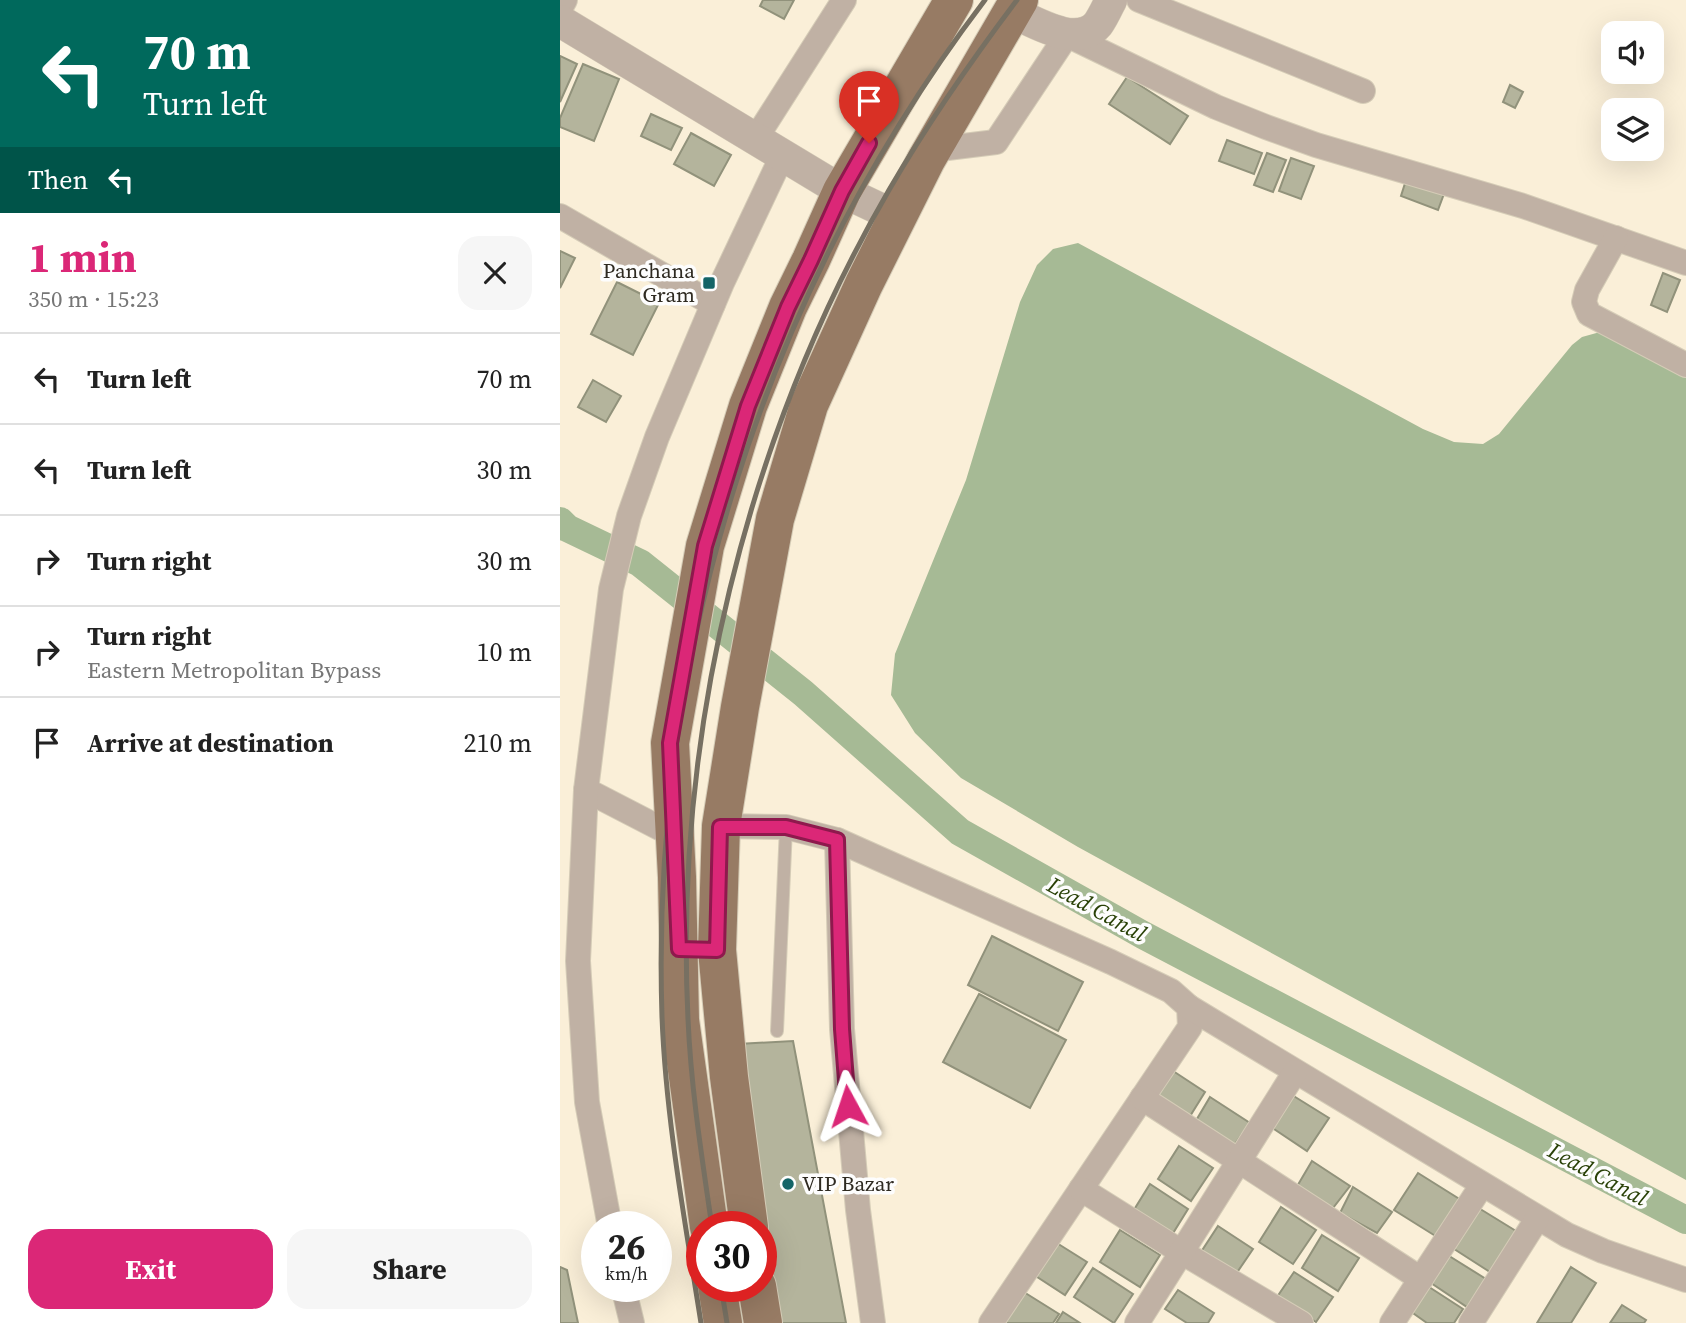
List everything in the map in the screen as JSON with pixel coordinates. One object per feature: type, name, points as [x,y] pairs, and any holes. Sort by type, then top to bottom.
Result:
[{"type":"main road","points":[[707,1211],[680,1020],[670,743],[705,546],[748,406],[788,307],[842,191],[954,0]]},
{"type":"main road","points":[[747,1211],[729,1077],[717,950],[720,827],[775,519],[809,405],[864,284],[931,150],[1015,6]]},
{"type":"main road","points":[[679,949],[717,950]]},
{"type":"main road","points":[[688,1078],[729,1077]]},
{"type":"main road","points":[[720,1302],[723,1323]]},
{"type":"main road","points":[[760,1302],[763,1323]]},
{"type":"street","points":[[560,9],[565,0]]},
{"type":"street","points":[[1067,35],[1087,33],[1098,24],[1111,0]]},
{"type":"street","points":[[756,138],[841,1]]},
{"type":"street","points":[[1147,1],[1363,91]]},
{"type":"street","points":[[1015,6],[1067,35],[1216,107],[1266,127],[1316,145],[1523,206],[1686,263]]},
{"type":"street","points":[[560,21],[842,191],[897,217]]},
{"type":"street","points":[[931,150],[996,142],[1067,35]]},
{"type":"street","points":[[607,1211],[587,1102],[578,961],[586,790],[611,589],[629,516],[657,437],[713,304],[783,154]]},
{"type":"street","points":[[560,216],[713,304]]},
{"type":"street","points":[[1616,238],[1587,290],[1584,302],[1589,314],[1686,365]]},
{"type":"street","points":[[586,790],[675,836]]},
{"type":"street","points":[[720,827],[786,827],[837,840],[1135,974],[1171,991],[1189,1007],[1537,1219],[1603,1251],[1686,1279]]},
{"type":"street","points":[[837,840],[842,1029],[858,1210],[873,1323]]},
{"type":"street","points":[[991,1323],[1190,1027],[1189,1007]]},
{"type":"street","points":[[1138,1323],[1295,1072]]},
{"type":"street","points":[[1142,1098],[1421,1279]]},
{"type":"street","points":[[1392,1323],[1482,1185]]},
{"type":"street","points":[[1081,1189],[1301,1323]]},
{"type":"street","points":[[1471,1323],[1537,1219]]},
{"type":"street","points":[[627,1302],[632,1323]]},
{"type":"lane","points":[[777,1031],[786,827]]},
{"type":"shaded area","points":[[1078,243],[1423,429],[1454,442],[1483,444],[1499,434],[1572,345],[1582,337],[1600,332],[1686,378],[1686,1180],[1078,847],[961,778],[915,733],[891,695],[895,654],[966,480],[1020,302],[1037,265],[1053,249]]},
{"type":"building","points":[[763,0],[794,0],[784,19],[760,6]]},
{"type":"building","points":[[560,56],[577,64],[560,102]]},
{"type":"building","points":[[583,64],[619,79],[594,141],[560,127],[560,118]]},
{"type":"building","points":[[1127,77],[1188,116],[1170,144],[1109,104]]},
{"type":"building","points":[[1510,85],[1523,92],[1515,108],[1503,102]]},
{"type":"building","points":[[651,114],[682,128],[671,150],[641,136]]},
{"type":"building","points":[[691,133],[731,155],[714,186],[674,164]]},
{"type":"building","points":[[1227,140],[1262,153],[1254,174],[1219,161]]},
{"type":"building","points":[[1267,153],[1286,160],[1273,192],[1254,185]]},
{"type":"building","points":[[1291,158],[1314,166],[1301,199],[1279,191]]},
{"type":"building","points":[[1407,177],[1445,191],[1438,210],[1401,196]]},
{"type":"building","points":[[560,251],[575,258],[560,288]]},
{"type":"building","points":[[1663,273],[1680,280],[1667,312],[1651,305]]},
{"type":"building","points":[[617,282],[659,303],[633,355],[591,334]]},
{"type":"building","points":[[593,380],[621,396],[606,422],[578,407]]},
{"type":"building","points":[[992,936],[1083,982],[1058,1031],[968,985]]},
{"type":"building","points":[[979,994],[1066,1040],[1030,1108],[943,1062]]},
{"type":"building","name":"VIP Bazar","points":[[793,1041],[846,1323],[776,1323],[773,1302],[777,1302],[777,1211],[761,1211],[738,1044]]},
{"type":"building","points":[[1167,1067],[1205,1092],[1187,1121],[1151,1098]]},
{"type":"building","points":[[1292,1095],[1329,1118],[1307,1151],[1271,1127]]},
{"type":"building","points":[[1210,1097],[1250,1123],[1232,1148],[1194,1124]]},
{"type":"building","points":[[1179,1146],[1213,1168],[1191,1201],[1158,1179]]},
{"type":"building","points":[[1312,1161],[1350,1186],[1333,1208],[1296,1188]]},
{"type":"building","points":[[1418,1173],[1461,1200],[1437,1237],[1394,1210]]},
{"type":"building","points":[[1150,1184],[1188,1209],[1170,1238],[1132,1213]]},
{"type":"building","points":[[1353,1187],[1392,1212],[1377,1233],[1340,1213]]},
{"type":"building","points":[[1281,1207],[1316,1230],[1293,1264],[1259,1242]]},
{"type":"building","points":[[1477,1207],[1516,1231],[1490,1272],[1451,1247]]},
{"type":"building","points":[[1218,1226],[1253,1249],[1236,1274],[1201,1252]]},
{"type":"building","points":[[1120,1230],[1160,1255],[1140,1287],[1100,1262]]},
{"type":"building","points":[[1322,1235],[1359,1258],[1338,1291],[1302,1268]]},
{"type":"building","points":[[1052,1240],[1087,1262],[1065,1295],[1031,1273]]},
{"type":"building","points":[[1446,1254],[1486,1279],[1467,1307],[1428,1281]]},
{"type":"building","points":[[560,1267],[567,1270],[578,1323],[560,1323]]},
{"type":"building","points":[[1571,1267],[1596,1283],[1571,1323],[1537,1323]]},
{"type":"building","points":[[1093,1268],[1133,1294],[1114,1323],[1074,1297]]},
{"type":"building","points":[[1294,1272],[1333,1297],[1316,1322],[1277,1297]]},
{"type":"building","points":[[1426,1285],[1463,1309],[1454,1323],[1427,1323],[1410,1311]]},
{"type":"building","points":[[1019,1289],[1059,1314],[1053,1323],[1000,1323]]},
{"type":"building","points":[[1178,1290],[1214,1313],[1208,1323],[1187,1323],[1165,1309]]},
{"type":"building","points":[[1622,1305],[1646,1320],[1644,1323],[1610,1323]]},
{"type":"building","points":[[1063,1312],[1080,1323],[1056,1323]]},
{"type":"waterway","name":"Lead Canal","points":[[560,521],[567,528],[640,563],[803,693],[960,832],[1143,935],[1686,1220]]},
{"type":"railway","points":[[701,1323],[672,1132],[662,1017],[663,881],[676,746],[701,612],[736,481],[783,353],[840,230],[907,112],[985,0]]},
{"type":"railway","points":[[710,1211],[689,1045],[687,911],[693,804],[708,696],[730,590],[759,485],[795,384],[839,285],[889,190],[919,141],[1017,0]]},
{"type":"railway","points":[[724,1302],[727,1323]]},
{"type":"place","name":"Panchana Gram","points":[[709,283]]},
{"type":"place","name":"VIP Bazar","points":[[788,1184]]},
{"type":"route","points":[[848,1106],[842,1029],[837,840],[786,827],[720,827],[717,950],[679,949],[670,743],[705,546],[748,406],[788,307],[842,191],[869,143]]}]
